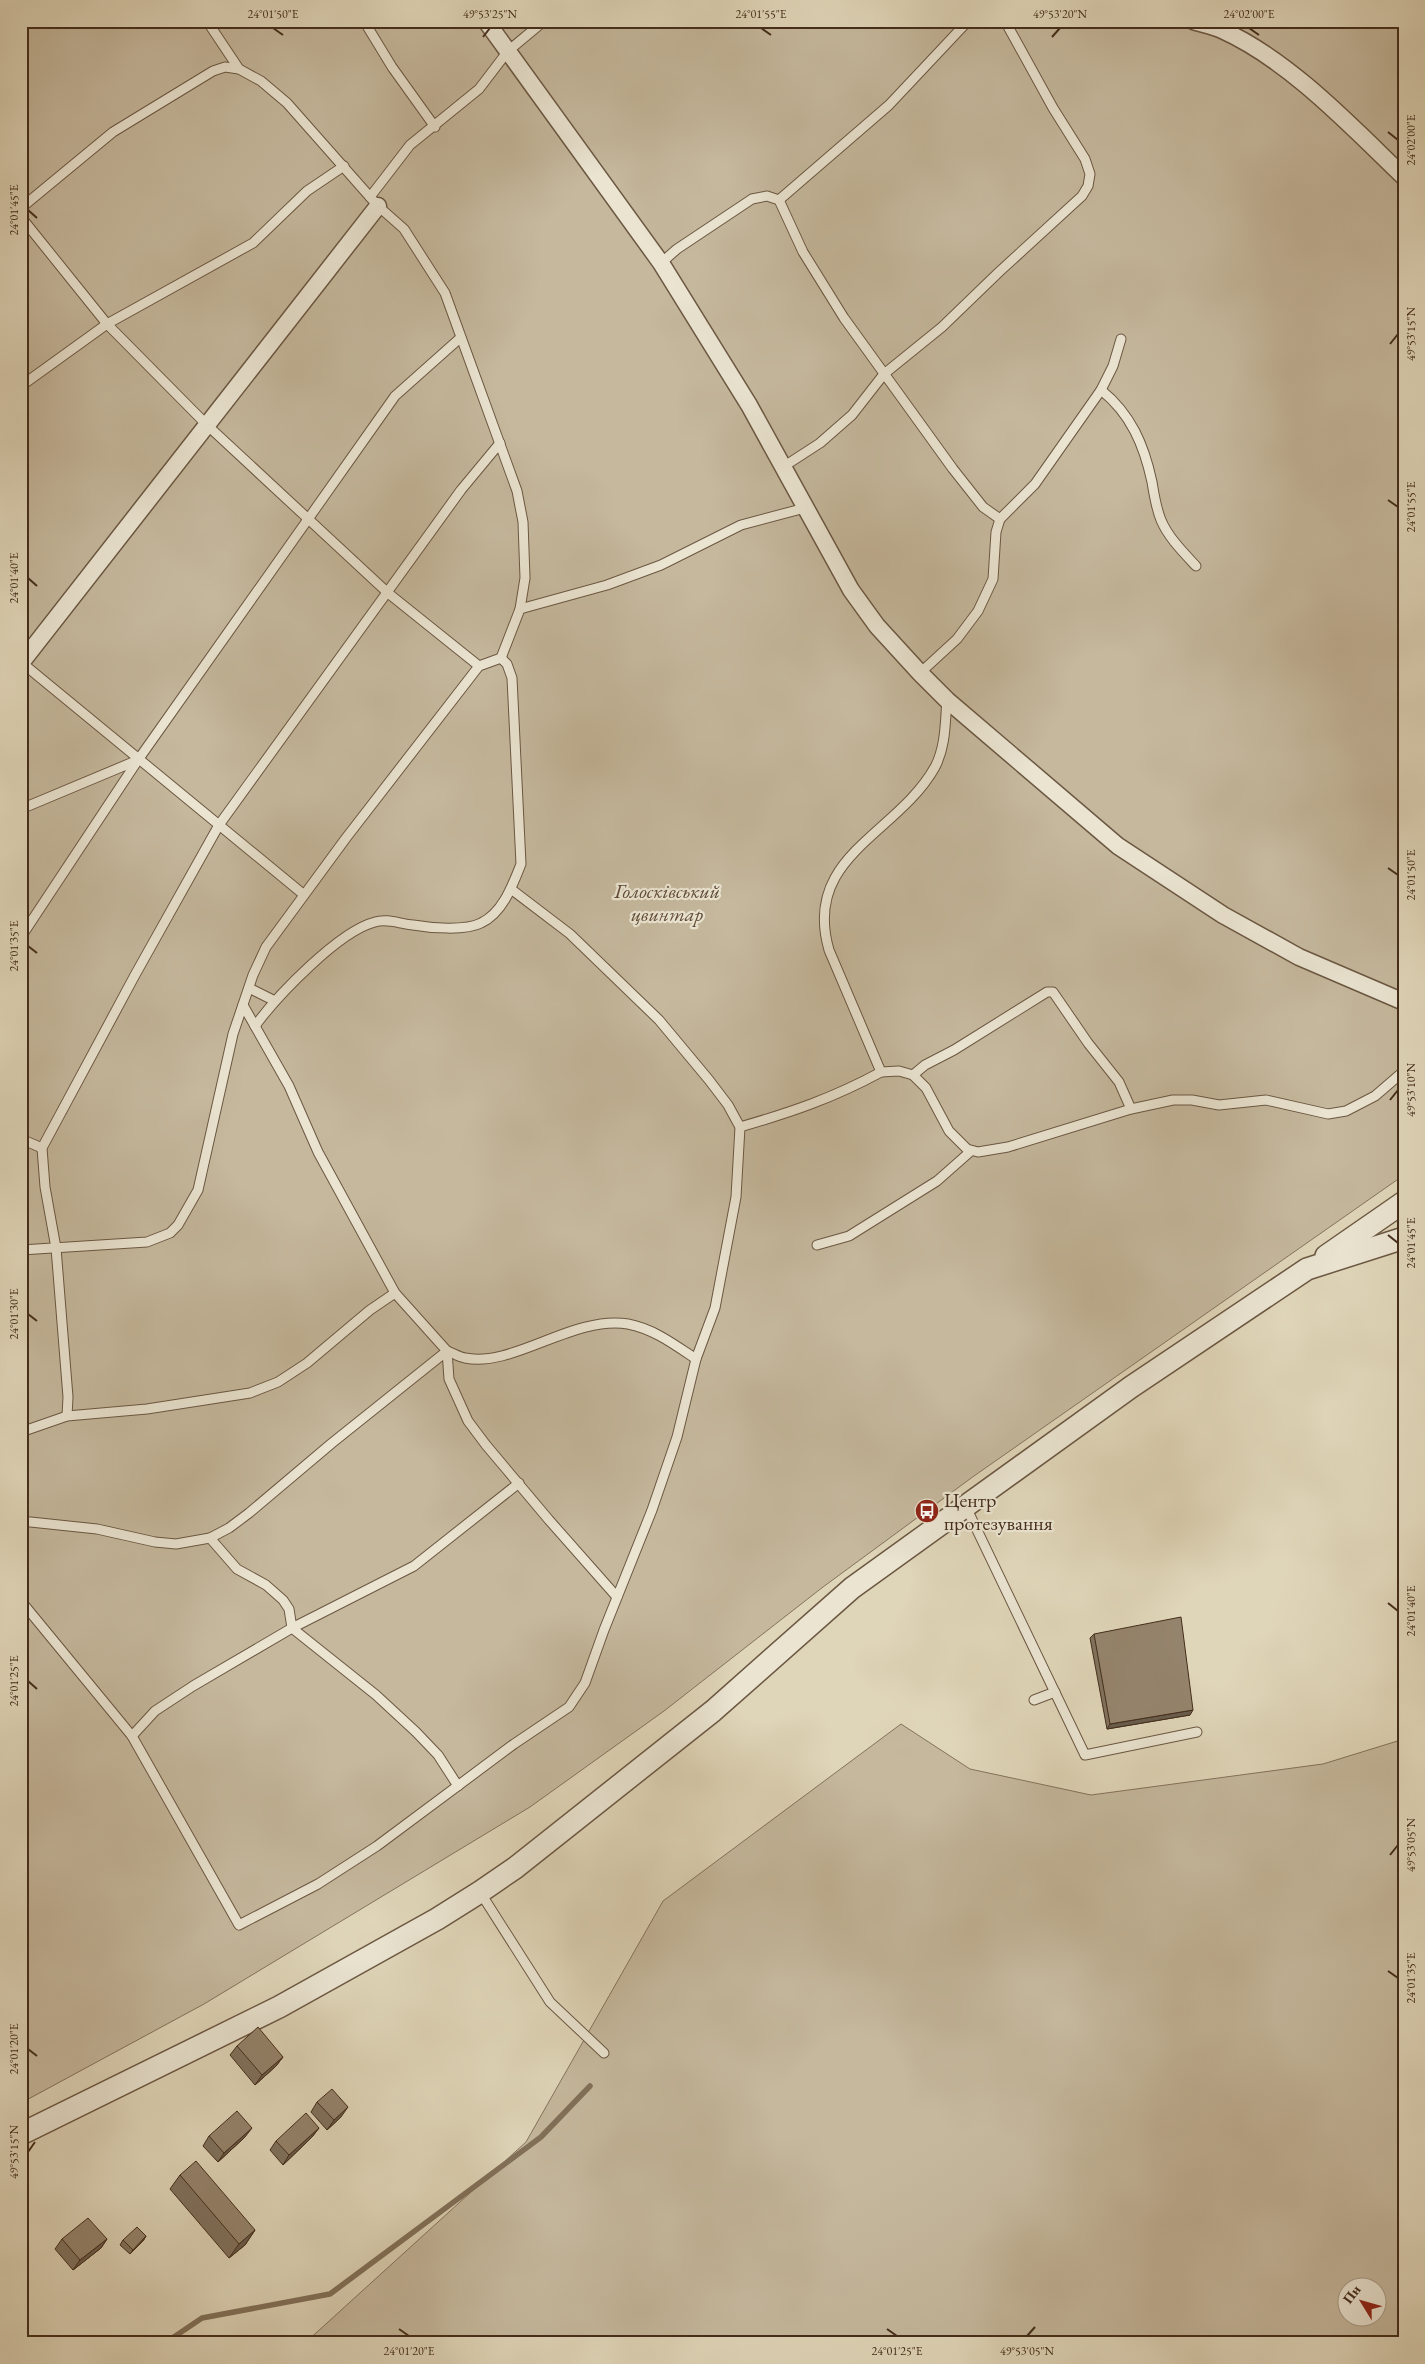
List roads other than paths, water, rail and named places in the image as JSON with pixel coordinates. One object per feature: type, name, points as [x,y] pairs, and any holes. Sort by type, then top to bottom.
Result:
[{"type":"street","points":[[486,21],[661,263],[749,405],[851,590],[877,626],[920,673],[946,700],[1118,846],[1168,880],[1299,957],[1404,1002]]},
{"type":"street","points":[[1192,21],[1224,25],[1268,55],[1339,114],[1404,177]]},
{"type":"street","points":[[21,662],[207,425],[374,202]]},
{"type":"street","points":[[21,2134],[279,2007],[437,1919],[480,1892],[515,1868],[713,1711],[852,1588],[1131,1387],[1404,1202]]},
{"type":"street","points":[[1307,1269],[1404,1238]]},
{"type":"lane","points":[[207,21],[239,69]]},
{"type":"lane","points":[[364,21],[392,67],[435,127]]},
{"type":"lane","points":[[374,202],[410,145],[435,127],[479,89],[508,51],[544,21]]},
{"type":"lane","points":[[779,200],[890,105],[968,21]]},
{"type":"lane","points":[[783,467],[820,442],[852,415],[884,374],[942,327],[1082,196],[1088,186],[1090,174],[1085,159],[1053,108],[1005,21]]},
{"type":"lane","points":[[21,208],[112,132],[165,98],[213,71],[225,67],[239,69],[260,81],[287,103],[374,202],[404,229],[445,293],[459,339],[473,369],[517,491],[523,522],[525,578],[520,609],[501,658],[479,666],[304,894],[266,947],[249,988],[226,1060],[198,1190],[178,1225],[170,1233],[147,1242],[21,1250]]},
{"type":"lane","points":[[21,386],[107,324],[253,243],[307,191],[344,166]]},
{"type":"lane","points":[[661,263],[677,249],[752,198],[767,196],[779,200],[803,252],[844,318],[977,499],[1000,519]]},
{"type":"lane","points":[[21,217],[107,324],[207,425],[388,593],[479,666]]},
{"type":"lane","points":[[21,937],[138,760],[395,396],[459,339]]},
{"type":"lane","points":[[920,673],[966,629],[987,595],[993,579],[996,532],[1000,519],[1035,484],[1101,390],[1114,366],[1121,340]]},
{"type":"lane","points":[[1101,390],[1122,408],[1131,422],[1142,445],[1160,518],[1173,540],[1196,566]]},
{"type":"lane","points":[[67,1416],[68,1397],[56,1248],[45,1187],[42,1148],[135,975],[219,825],[461,490],[500,443]]},
{"type":"lane","points":[[520,609],[616,581],[661,565],[741,526],[805,508]]},
{"type":"lane","points":[[255,1026],[293,981],[357,929],[385,920],[445,928],[481,923],[500,906],[511,889],[521,864],[512,678],[507,664],[501,658]]},
{"type":"lane","points":[[21,662],[138,760],[304,894]]},
{"type":"lane","points":[[881,1072],[830,950],[824,931],[824,907],[827,892],[836,874],[923,786],[936,765],[944,744],[946,700]]},
{"type":"lane","points":[[21,809],[138,760]]},
{"type":"lane","points":[[21,1601],[132,1736],[239,1925],[318,1884],[377,1846],[514,1744],[569,1707],[585,1683],[649,1518],[677,1437],[696,1359],[714,1308],[721,1278],[737,1188],[740,1127],[728,1105],[659,1020],[570,934],[511,889]]},
{"type":"lane","points":[[249,988],[275,1001]]},
{"type":"lane","points":[[913,1075],[925,1065],[954,1050],[1047,992],[1053,992],[1088,1043],[1119,1082],[1131,1109]]},
{"type":"lane","points":[[243,1005],[289,1086],[318,1152],[395,1293],[447,1351],[464,1358],[481,1359],[502,1355],[584,1328],[614,1323],[630,1325],[662,1336],[696,1359]]},
{"type":"lane","points":[[1404,1025],[1404,1042]]},
{"type":"lane","points":[[740,1127],[805,1108],[834,1097],[881,1072],[899,1071],[913,1075],[926,1088],[949,1131],[971,1151]]},
{"type":"lane","points":[[817,1245],[849,1236],[937,1181],[971,1151],[989,1151],[1008,1147],[1131,1109],[1173,1100],[1192,1100],[1220,1105],[1266,1100],[1328,1114],[1346,1111],[1365,1103],[1389,1086],[1404,1071]]},
{"type":"lane","points":[[21,1139],[42,1148]]},
{"type":"lane","points":[[21,1432],[67,1416],[147,1409],[250,1393],[278,1382],[307,1363],[370,1310],[395,1293]]},
{"type":"lane","points":[[447,1351],[449,1379],[458,1402],[486,1445],[617,1597]]},
{"type":"lane","points":[[21,1521],[97,1529],[155,1542],[176,1544],[210,1538],[229,1528],[249,1513],[332,1443],[447,1351]]},
{"type":"lane","points":[[132,1736],[147,1718],[166,1703],[292,1628],[414,1566],[519,1483]]},
{"type":"lane","points":[[966,1506],[1085,1755],[1197,1732]]},
{"type":"lane","points":[[210,1538],[238,1569],[266,1585],[283,1600],[289,1609],[292,1628],[376,1695],[416,1732],[438,1755],[458,1786]]},
{"type":"lane","points":[[1034,1700],[1055,1692]]},
{"type":"lane","points":[[480,1892],[550,2002],[604,2053]]},
{"type":"waterway","points":[[165,2343],[202,2318],[330,2294],[541,2137],[590,2086]]},
{"type":"place","name":"Центр протезування","points":[[927,1511]]},
{"type":"park label","name":"Голосківський цвинтар","points":[[667,902]]}]
